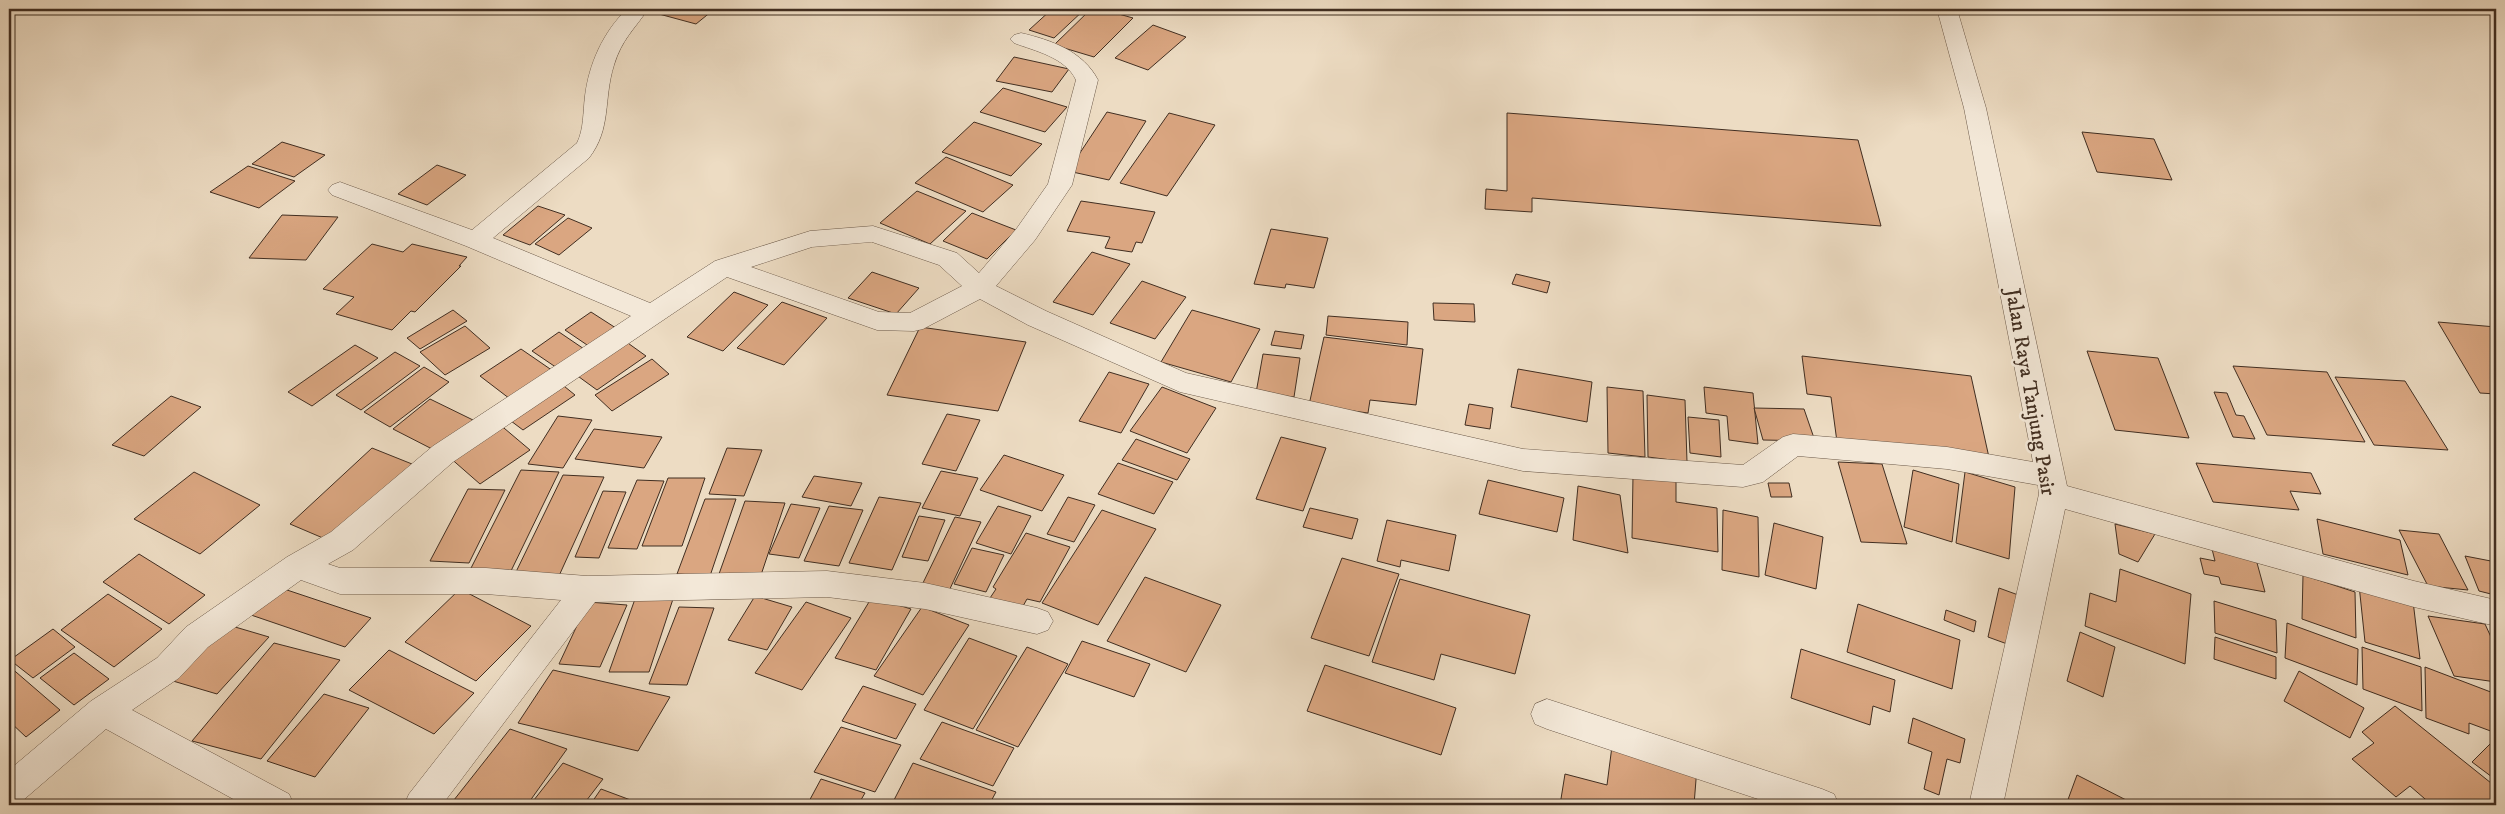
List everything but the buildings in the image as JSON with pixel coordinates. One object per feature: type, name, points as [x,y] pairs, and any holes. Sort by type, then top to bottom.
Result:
[{"type":"street","points":[[475,240],[581,153],[590,142],[594,130],[595,106],[602,65],[612,43],[630,16],[638,9]]},
{"type":"street","name":"Jalan Raya Tanjung Pasir","points":[[1947,9],[1975,108],[2052,485],[1986,805]]},
{"type":"street","points":[[724,266],[877,321],[896,323],[914,322],[980,288],[1026,234],[1060,185],[1087,80],[1084,70],[1064,56],[1022,39]]},
{"type":"street","points":[[340,190],[475,240],[651,314]]},
{"type":"street","points":[[9,791],[103,711],[168,668],[197,637],[298,566],[342,541],[444,454],[724,266],[810,239],[873,234],[948,259],[980,288],[1037,318],[1180,382],[1523,460],[1744,476],[1753,474],[1793,445],[1947,458],[2052,485],[2414,594],[2496,613]]},
{"type":"street","points":[[298,566],[340,581],[486,582],[587,589],[827,584],[924,596],[1037,621]]},
{"type":"street","points":[[421,805],[587,589]]},
{"type":"street","points":[[103,711],[277,805]]},
{"type":"street","points":[[1547,714],[1709,766],[1822,805]]}]
